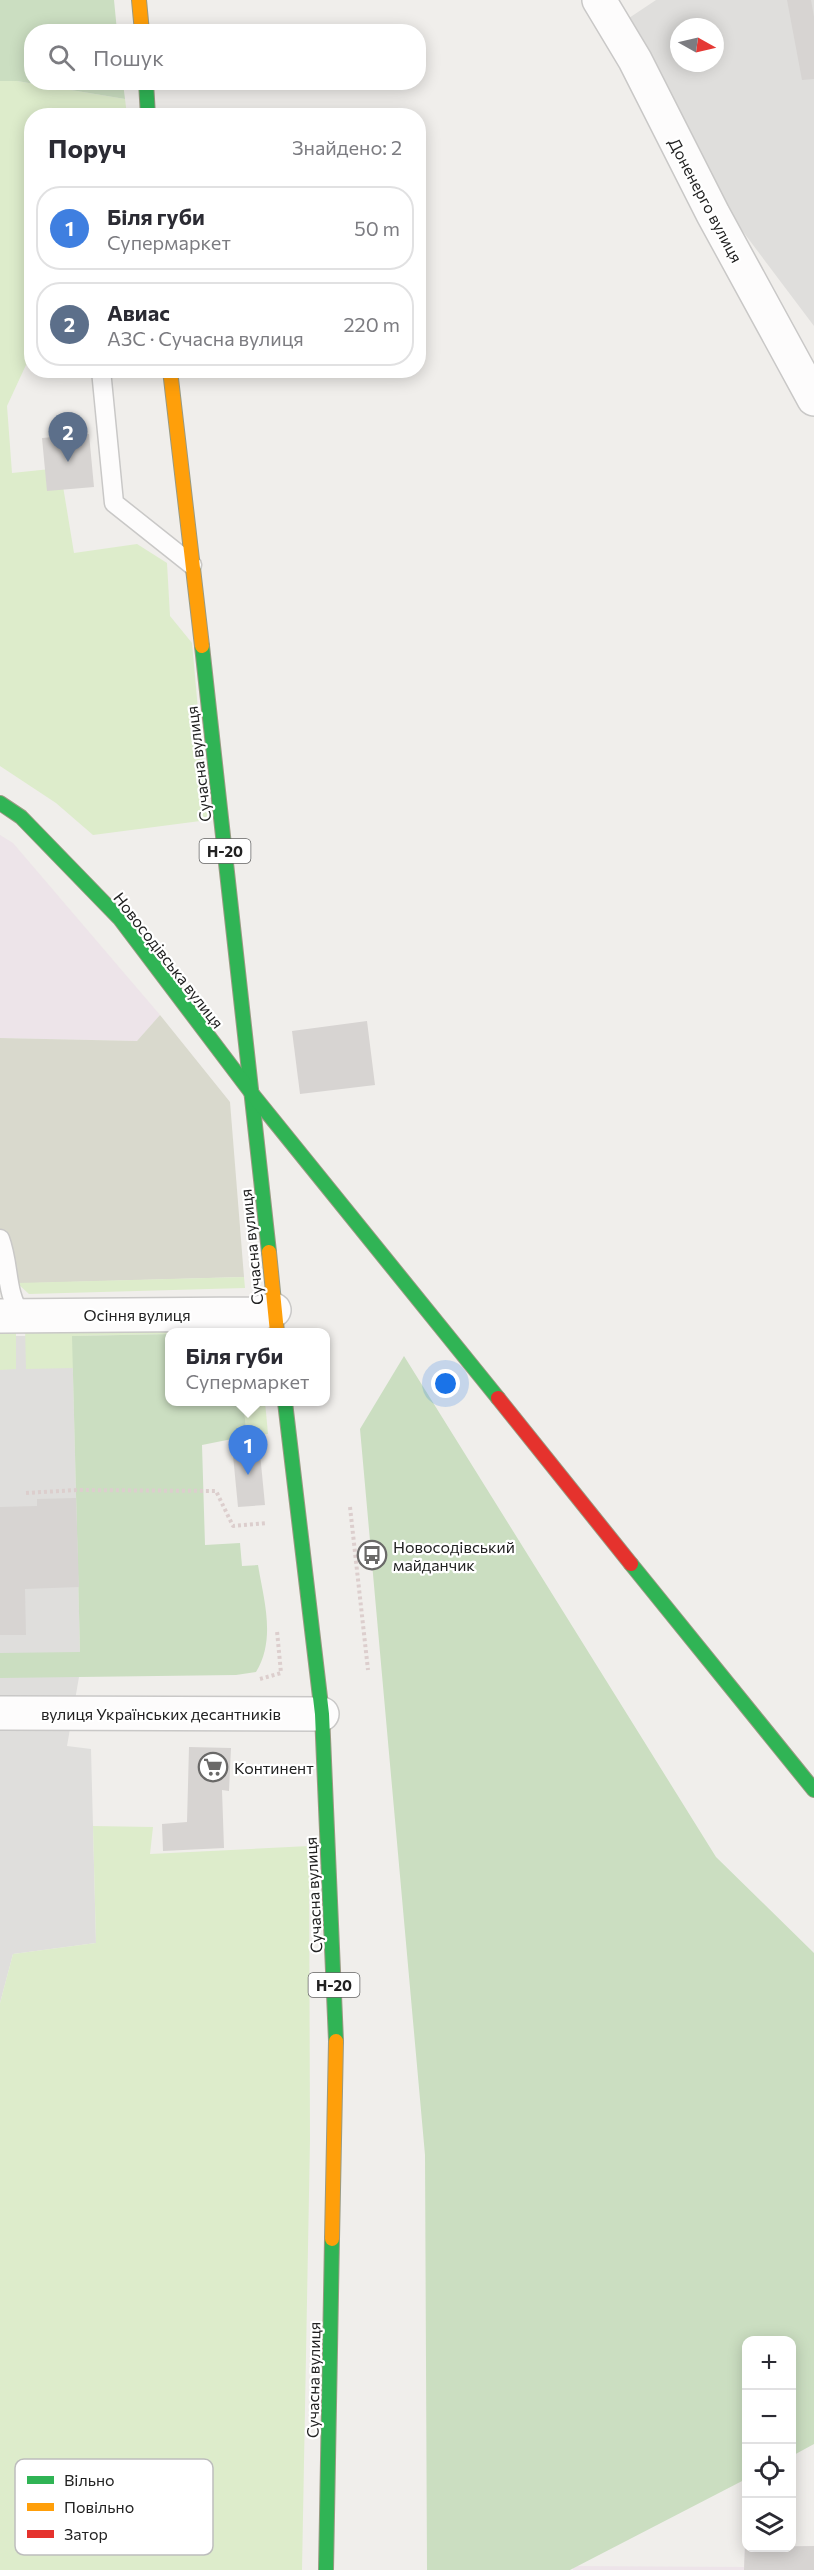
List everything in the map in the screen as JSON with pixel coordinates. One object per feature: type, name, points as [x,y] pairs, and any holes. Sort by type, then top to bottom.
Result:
[{"type":"main road","points":[[140,0],[142,24]]},
{"type":"main road","points":[[146,90],[148,108]]},
{"type":"main road","name":"Сучасна вулиця","points":[[171,378],[253,1095],[275,1321]]},
{"type":"main road","name":"Новосодівська вулиця","points":[[0,803],[21,817],[120,919],[253,1095]]},
{"type":"main road","points":[[253,1095],[814,1790]]},
{"type":"main road","name":"Сучасна вулиця","points":[[286,1406],[322,1714],[336,2036],[326,2570]]},
{"type":"street","name":"Доненерго вулиця","points":[[599,0],[635,60],[713,214],[814,399]]},
{"type":"street","name":"Осіння вулиця","points":[[11,1316],[252,1314],[275,1321]]},
{"type":"street","name":"вулиця Українських десантників","points":[[0,1713],[322,1714]]},
{"type":"lane","points":[[102,378],[114,503],[192,565]]},
{"type":"lane","points":[[0,1239],[9,1271],[11,1316]]},
{"type":"path","points":[[26,1493],[216,1491],[233,1526],[268,1523]]},
{"type":"path","points":[[350,1507],[368,1670]]},
{"type":"shaded area","points":[[656,0],[814,0],[814,326],[732,217],[629,18]]},
{"type":"shaded area","points":[[0,835],[13,843],[160,1015],[137,1041],[0,1038]]},
{"type":"shaded area","points":[[160,1015],[230,1102],[244,1277],[0,1284],[0,1038],[137,1041]]},
{"type":"shaded area","points":[[0,1336],[72,1336],[80,1652],[79,1677],[67,1746],[91,1749],[96,1943],[13,1954],[0,2003]]},
{"type":"shaded area","points":[[814,2546],[814,2570],[573,2570],[573,2566],[744,2567],[745,2552],[796,2552],[796,2547]]},
{"type":"green space","points":[[0,0],[114,0],[116,24],[24,24],[24,82],[0,81]]},
{"type":"green space","points":[[0,81],[17,81],[24,82],[24,90],[71,90],[125,99],[126,108],[24,108],[24,369],[7,406],[12,473],[60,468],[74,553],[137,544],[167,563],[170,616],[192,643],[208,820],[93,835],[56,803],[0,766]]},
{"type":"green space","points":[[71,90],[124,90],[125,99]]},
{"type":"green space","points":[[244,1277],[245,1288],[29,1294],[17,1283]]},
{"type":"green space","points":[[0,1321],[16,1325],[16,1369],[0,1370]]},
{"type":"green space","points":[[25,1327],[255,1328],[165,1328],[165,1334],[73,1336],[74,1368],[26,1369]]},
{"type":"green space","points":[[165,1334],[165,1406],[243,1406],[247,1436],[202,1445],[205,1545],[240,1543],[242,1566],[258,1565],[267,1633],[266,1646],[256,1672],[236,1675],[0,1678],[0,1653],[80,1652],[72,1336]]},
{"type":"green space","points":[[404,1356],[716,1857],[814,1953],[814,2444],[796,2454],[796,2336],[742,2336],[742,2481],[570,2570],[427,2570],[425,2155],[360,1429]]},
{"type":"green space","points":[[243,1406],[265,1406],[268,1434],[247,1436]]},
{"type":"green space","points":[[93,1826],[153,1827],[150,1854],[309,1846],[310,2140],[302,2570],[0,2570],[0,2003],[13,1954],[96,1943]]},
{"type":"building","points":[[787,0],[811,0],[814,17],[814,79],[802,80]]},
{"type":"building","points":[[89,434],[94,487],[47,491],[42,438]]},
{"type":"building","points":[[367,1021],[375,1085],[300,1094],[292,1031]]},
{"type":"building","points":[[259,1443],[265,1505],[238,1507],[232,1445]]},
{"type":"building","points":[[76,1498],[79,1587],[25,1589],[26,1635],[0,1635],[0,1507],[37,1506],[37,1499]]},
{"type":"building","points":[[189,1747],[231,1748],[229,1791],[222,1790],[224,1848],[163,1851],[162,1824],[187,1822]]},
{"type":"building","points":[[796,2546],[814,2546],[814,2570],[744,2570],[745,2552],[796,2552]]},
{"type":"traffic: fast","points":[[146,90],[148,108]]},
{"type":"traffic: fast","points":[[202,646],[269,1252]]},
{"type":"traffic: fast","points":[[0,803],[21,817],[120,919],[253,1095],[498,1398]]},
{"type":"traffic: fast","points":[[285,1406],[322,1714],[336,2041]]},
{"type":"traffic: fast","points":[[631,1564],[814,1790]]},
{"type":"traffic: fast","points":[[326,2570],[332,2239]]},
{"type":"traffic: slow","points":[[139,0],[141,24]]},
{"type":"traffic: slow","points":[[171,378],[202,646]]},
{"type":"traffic: slow","points":[[269,1252],[277,1328]]},
{"type":"traffic: slow","points":[[332,2239],[336,2041]]},
{"type":"traffic: jam","points":[[498,1398],[631,1564]]},
{"type":"place","name":"Авиас","points":[[68,462]]},
{"type":"place","name":"Біля губи","points":[[248,1475]]},
{"type":"place","name":"Новосодівський майданчик","points":[[372,1555]]},
{"type":"place","name":"Континент","points":[[213,1767]]}]
